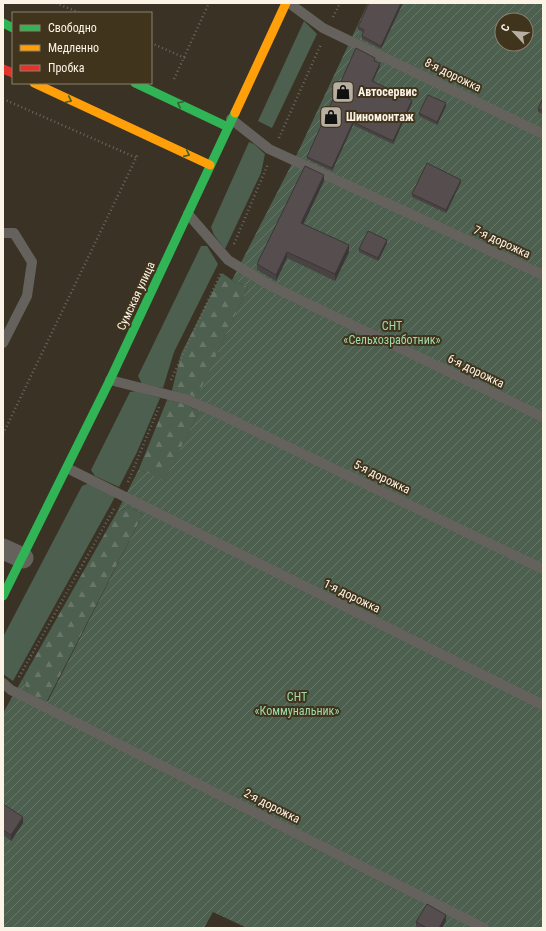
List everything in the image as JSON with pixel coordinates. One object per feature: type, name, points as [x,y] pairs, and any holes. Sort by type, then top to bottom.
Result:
[{"type":"main road","name":"Сумская улица","points":[[3,596],[110,380],[210,165],[288,3]]},
{"type":"main road","points":[[3,23],[12,28]]},
{"type":"main road","points":[[36,84],[210,165]]},
{"type":"main road","points":[[137,84],[230,123]]},
{"type":"street","points":[[3,549],[23,558]]},
{"type":"lane","name":"8-я дорожка","points":[[288,3],[327,30],[543,134]]},
{"type":"lane","name":"7-я дорожка","points":[[230,123],[273,151],[543,276]]},
{"type":"lane","name":"6-я дорожка","points":[[188,214],[228,260],[269,285],[543,418]]},
{"type":"lane","points":[[3,233],[14,233],[32,262],[27,296],[3,343]]},
{"type":"lane","name":"5-я дорожка","points":[[110,380],[165,394],[209,409],[543,569]]},
{"type":"lane","name":"1-я дорожка","points":[[67,468],[122,494],[543,705]]},
{"type":"lane","name":"2-я дорожка","points":[[3,683],[11,690],[484,928]]},
{"type":"path","points":[[56,3],[78,12]]},
{"type":"path","points":[[152,43],[185,58],[209,3]]},
{"type":"path","points":[[11,690],[122,494],[165,394],[228,260],[273,151],[340,3]]},
{"type":"path","points":[[3,99],[136,158],[3,434]]},
{"type":"green space","name":"СНТ «Коммунальник»","points":[[368,3],[543,3],[543,928],[247,928],[213,912],[204,928],[3,928],[3,713],[23,678],[28,694],[48,701],[143,514],[129,507],[117,512],[139,469],[164,481],[199,412],[185,404],[167,400],[172,390],[197,397],[248,287],[232,280],[298,152]]},
{"type":"green space","points":[[304,21],[317,34],[272,128],[258,121]]},
{"type":"green space","points":[[249,142],[254,144],[265,154],[261,173],[225,249],[214,235],[211,227]]},
{"type":"green space","points":[[201,246],[207,246],[218,264],[174,352],[163,388],[142,384],[138,376]]},
{"type":"green space","points":[[222,273],[232,280],[248,287],[197,398],[172,390],[181,354]]},
{"type":"green space","points":[[136,391],[160,398],[137,452],[119,487],[95,476],[91,470],[130,392]]},
{"type":"green space","points":[[167,400],[185,404],[199,412],[164,482],[139,469]]},
{"type":"green space","points":[[89,483],[115,497],[13,681],[3,674],[3,637],[82,486]]},
{"type":"green space","points":[[129,507],[143,514],[47,701],[28,694],[23,678],[117,512]]},
{"type":"building","points":[[369,3],[401,3],[381,46],[362,36],[364,30],[358,27]]},
{"type":"building","points":[[356,48],[375,58],[374,61],[380,63],[372,81],[412,100],[393,141],[353,122],[332,168],[307,157]]},
{"type":"building","points":[[428,95],[446,103],[437,122],[419,113]]},
{"type":"building","points":[[543,98],[543,111],[538,109]]},
{"type":"building","points":[[427,163],[461,180],[446,210],[412,194]]},
{"type":"building","points":[[305,166],[324,175],[301,223],[349,245],[335,274],[287,252],[276,275],[257,264]]},
{"type":"building","points":[[368,231],[387,240],[378,258],[359,249]]},
{"type":"building","points":[[3,804],[23,817],[11,835],[3,830]]},
{"type":"building","points":[[427,904],[446,915],[439,928],[427,928],[416,922]]},
{"type":"traffic: fast","points":[[3,23],[12,28]]},
{"type":"traffic: fast","points":[[137,84],[228,127]]},
{"type":"traffic: fast","points":[[3,596],[110,380],[235,113]]},
{"type":"traffic: slow","points":[[235,113],[286,3]]},
{"type":"traffic: slow","points":[[36,84],[210,165]]},
{"type":"traffic: jam","points":[[3,69],[12,73]]},
{"type":"place","name":"Автосервис","points":[[343,92]]},
{"type":"place","name":"Шиномонтаж","points":[[331,117]]},
{"type":"park label","name":"СНТ «Сельхозработник»","points":[[392,333]]}]
